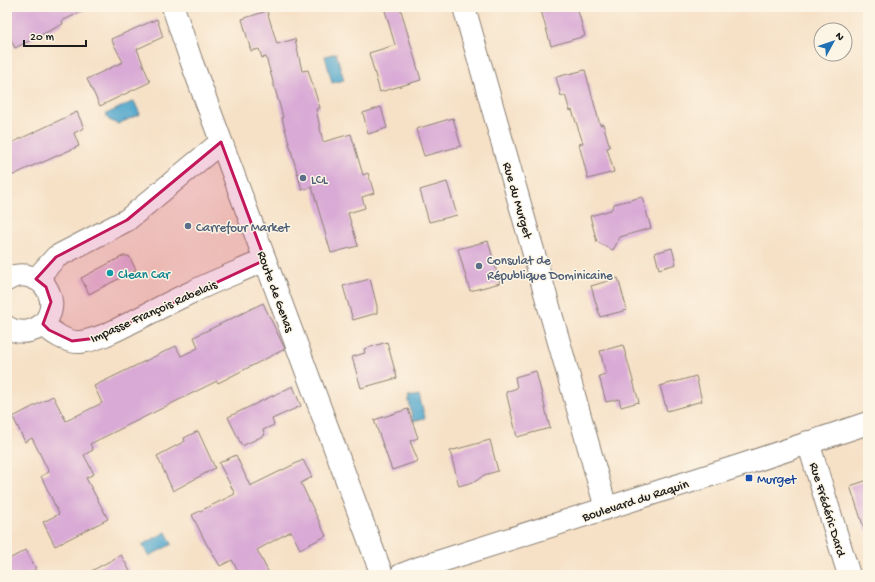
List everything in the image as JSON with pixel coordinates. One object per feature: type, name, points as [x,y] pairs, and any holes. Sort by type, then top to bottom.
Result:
[{"type":"street","name":"Route de Genas","points":[[173,7],[192,63],[382,575]]},
{"type":"street","name":"Rue du Murget","points":[[464,7],[606,508]]},
{"type":"street","points":[[36,279],[56,257],[127,220],[222,142]]},
{"type":"street","name":"Impasse François Rabelais","points":[[43,324],[49,330],[72,341],[80,342],[97,338],[193,291],[265,260]]},
{"type":"street","points":[[7,327],[18,332],[27,332],[36,329],[43,324],[48,317],[51,302],[50,294],[41,281],[26,275],[8,276]]},
{"type":"street","name":"Boulevard du Raquin","points":[[401,575],[868,423]]},
{"type":"street","name":"Rue Frédéric Dard","points":[[808,442],[849,575]]},
{"type":"highlighted area","points":[[221,142],[265,260],[97,338],[72,341],[49,330],[43,324],[51,302],[46,287],[36,279],[56,257],[127,220]]},
{"type":"water","points":[[336,53],[344,80],[332,83],[325,56]]},
{"type":"water","points":[[134,101],[140,114],[118,124],[109,120],[106,114]]},
{"type":"water","points":[[419,395],[425,418],[413,421],[408,397]]},
{"type":"water","points":[[166,532],[172,544],[149,556],[142,545]]},
{"type":"building","points":[[7,7],[91,7],[62,21],[63,24],[15,48],[7,32]]},
{"type":"building","points":[[384,7],[400,7],[421,80],[380,92],[369,53],[395,45]]},
{"type":"building","points":[[540,7],[577,7],[585,36],[551,46]]},
{"type":"building","points":[[267,11],[277,44],[295,39],[302,71],[308,70],[320,108],[316,109],[323,142],[351,134],[363,175],[368,173],[374,193],[362,197],[365,208],[348,213],[358,246],[331,253],[312,187],[302,190],[266,57],[262,58],[259,49],[251,51],[242,19]]},
{"type":"building","points":[[157,19],[163,37],[137,49],[150,82],[100,106],[87,79],[123,62],[111,39]]},
{"type":"building","points":[[585,70],[600,125],[603,124],[610,147],[607,148],[614,172],[588,179],[579,144],[583,143],[572,110],[570,111],[565,95],[561,96],[556,77]]},
{"type":"building","points":[[381,107],[387,128],[368,134],[363,113]]},
{"type":"building","points":[[77,112],[84,128],[74,133],[79,146],[7,178],[7,145]]},
{"type":"building","points":[[453,118],[461,146],[424,156],[416,129]]},
{"type":"building","points":[[447,182],[457,215],[429,222],[420,190]]},
{"type":"building","points":[[642,197],[651,228],[620,237],[613,250],[597,242],[590,216],[611,210],[614,204]]},
{"type":"building","name":"Consulat de République Dominicaine","points":[[488,241],[500,283],[470,291],[458,249]]},
{"type":"building","points":[[672,248],[676,264],[659,269],[655,253]]},
{"type":"building","name":"Clean Car","points":[[123,256],[129,256],[136,270],[89,294],[81,278]]},
{"type":"building","points":[[618,278],[627,310],[600,317],[591,286]]},
{"type":"building","points":[[370,279],[377,306],[377,313],[353,320],[343,286]]},
{"type":"building","points":[[263,303],[285,349],[218,383],[217,381],[90,444],[93,450],[84,455],[94,474],[86,478],[108,519],[55,546],[43,522],[59,514],[41,476],[49,472],[32,438],[25,442],[13,417],[53,396],[66,421],[102,403],[94,386],[176,346],[181,356],[198,348],[194,337]]},
{"type":"building","points":[[387,342],[397,378],[361,388],[352,357],[365,353],[364,349]]},
{"type":"building","points":[[623,345],[639,402],[621,407],[619,399],[606,402],[599,376],[606,374],[600,351]]},
{"type":"building","points":[[536,371],[550,428],[517,437],[506,392],[517,388],[515,377]]},
{"type":"building","points":[[696,376],[702,401],[667,411],[660,386]]},
{"type":"building","points":[[293,386],[301,406],[272,419],[274,425],[263,430],[265,435],[242,446],[228,417]]},
{"type":"building","points":[[408,409],[418,438],[410,441],[418,461],[392,470],[374,420]]},
{"type":"building","points":[[198,431],[215,468],[173,491],[157,456],[185,441],[184,438]]},
{"type":"building","points":[[490,440],[498,471],[484,475],[476,481],[459,486],[450,451]]},
{"type":"building","points":[[236,455],[250,486],[303,460],[312,477],[301,483],[326,536],[300,549],[291,531],[257,550],[270,575],[240,575],[232,560],[220,566],[208,547],[192,515],[235,494],[219,463]]},
{"type":"building","points":[[868,480],[868,531],[865,531],[850,486]]},
{"type":"building","points":[[26,550],[36,569],[24,575],[7,575],[7,560]]},
{"type":"building","points":[[121,555],[132,575],[84,575]]},
{"type":"place","name":"LCL","points":[[303,178]]},
{"type":"place","name":"Carrefour Market","points":[[188,226]]},
{"type":"place","name":"Consulat de République Dominicaine","points":[[479,266]]},
{"type":"place","name":"Clean Car","points":[[110,273]]},
{"type":"place","name":"Murget","points":[[749,478]]}]
